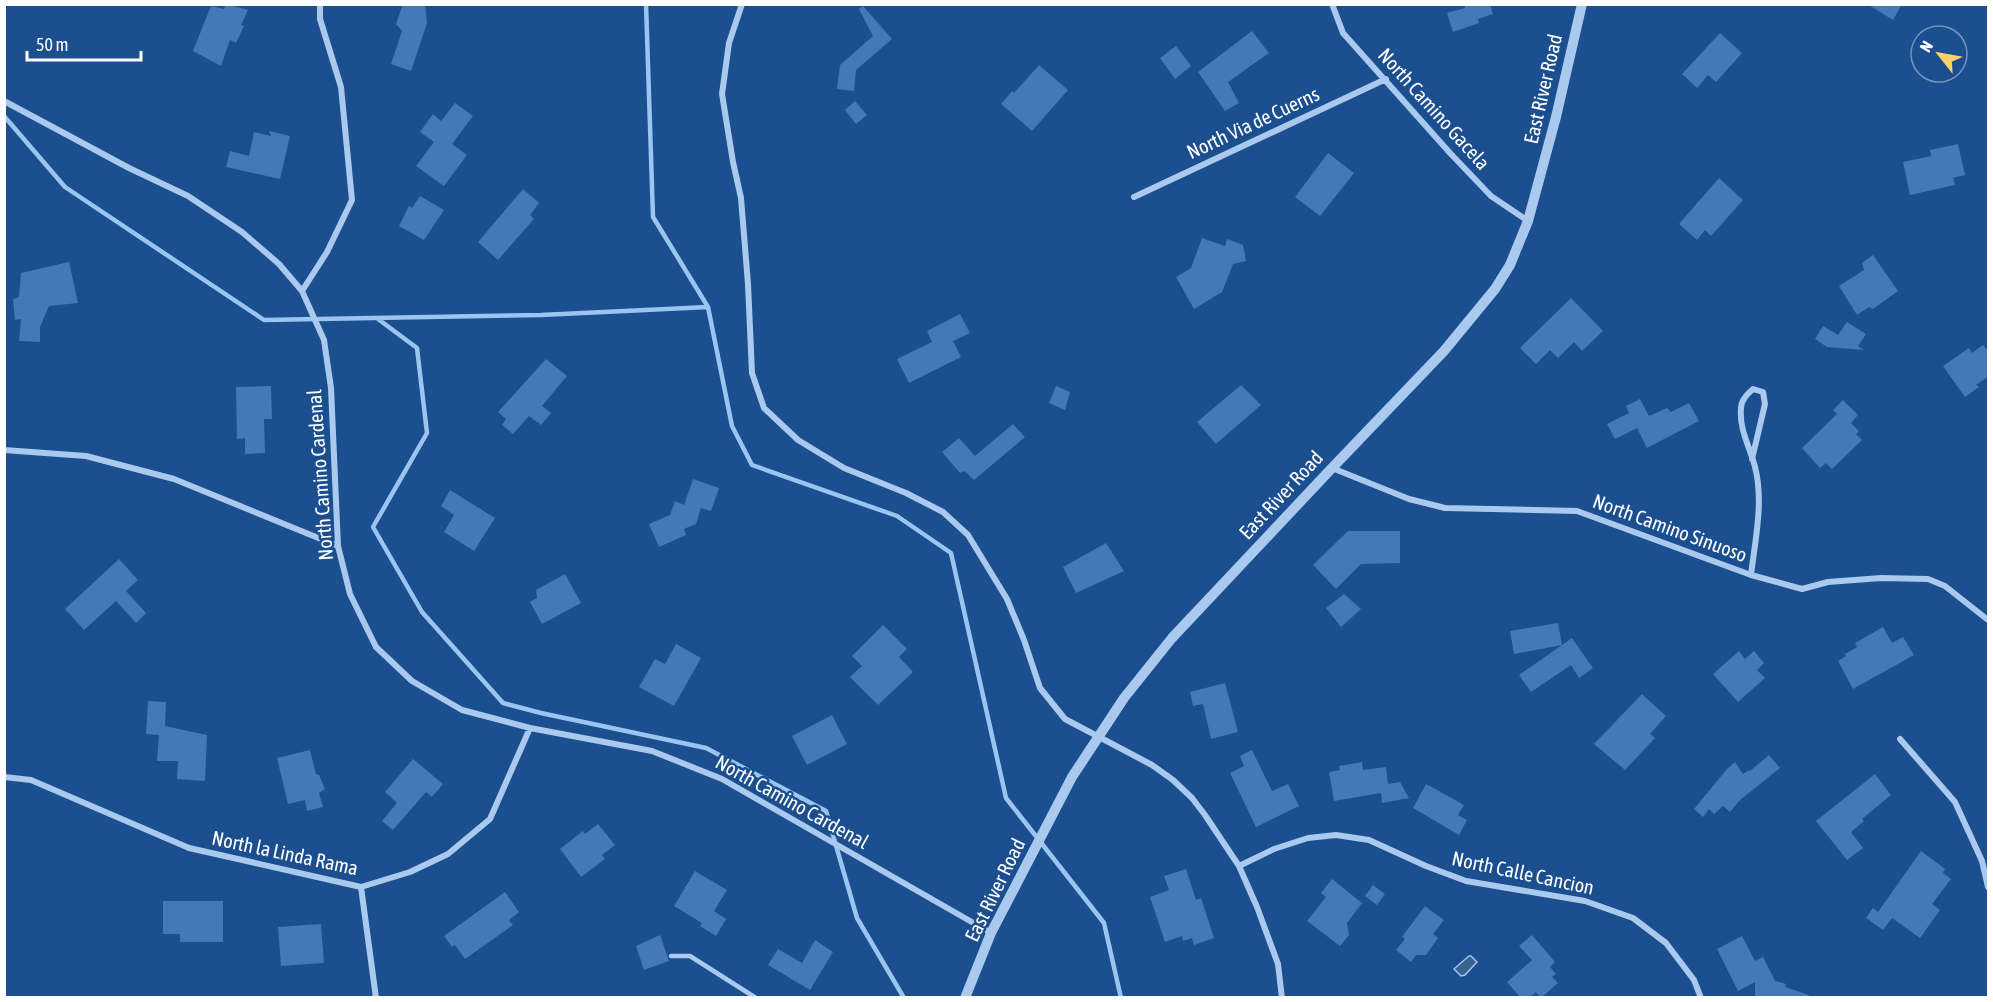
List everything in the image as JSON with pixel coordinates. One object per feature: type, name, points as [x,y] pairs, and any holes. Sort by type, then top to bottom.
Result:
[{"type":"street","points":[[302,291],[327,252],[352,200],[341,87],[320,19],[320,4]]},
{"type":"street","points":[[741,4],[729,43],[722,94],[741,198],[752,373],[764,408],[804,443],[844,468],[906,493],[943,512],[968,535],[1007,599],[1040,688],[1065,719],[1152,765],[1173,780],[1192,798],[1205,815],[1239,866],[1278,964],[1282,998]]},
{"type":"street","name":"North Camino Gacela","points":[[1332,4],[1343,33],[1450,153],[1491,196],[1528,221]]},
{"type":"street","name":"East River Road","points":[[965,998],[991,933],[1072,777],[1130,691],[1172,638],[1444,351],[1495,289],[1510,265],[1528,221],[1556,117],[1582,4]]},
{"type":"street","name":"North Via de Cuerns","points":[[1134,197],[1386,79]]},
{"type":"street","name":"North Camino Cardenal","points":[[4,101],[129,168],[188,196],[242,232],[279,264],[302,291],[324,340],[331,388],[338,546],[350,594],[375,647],[412,681],[462,710],[530,728],[652,751],[722,779],[991,933]]},
{"type":"street","points":[[1751,575],[1759,508],[1755,468],[1752,459],[1741,424],[1741,405],[1746,395],[1753,389],[1763,392],[1765,404],[1752,459]]},
{"type":"street","points":[[4,450],[86,456],[174,479],[338,546]]},
{"type":"street","name":"North Camino Sinuoso","points":[[1332,468],[1409,499],[1445,508],[1577,511],[1751,575],[1802,589],[1839,581],[1881,578],[1928,579],[1945,586],[1989,620]]},
{"type":"street","name":"North la Linda Rama","points":[[4,777],[31,780],[189,848],[362,887],[410,872],[448,854],[490,819],[530,728]]},
{"type":"street","points":[[1900,740],[1955,801],[1982,861],[1989,887]]},
{"type":"street","name":"North Calle Cancion","points":[[1239,866],[1274,849],[1308,838],[1336,835],[1370,840],[1426,866],[1466,881],[1585,901],[1633,918],[1666,943],[1694,980],[1701,998]]},
{"type":"street","points":[[362,887],[376,998]]},
{"type":"lane","points":[[672,956],[690,956],[756,998]]},
{"type":"water","points":[[1469,956],[1477,962],[1465,975],[1461,976],[1454,969]]},
{"type":"building","points":[[226,4],[248,10],[236,43],[230,40],[221,66],[193,51],[211,6],[224,9]]},
{"type":"building","points":[[403,4],[425,4],[427,23],[411,71],[391,64],[402,31],[396,24]]},
{"type":"building","points":[[1464,4],[1490,4],[1493,14],[1478,19],[1479,23],[1453,32],[1447,13],[1465,8]]},
{"type":"building","points":[[1867,4],[1902,4],[1893,20]]},
{"type":"building","points":[[863,6],[892,39],[856,70],[854,91],[837,89],[840,65],[873,36],[859,9]]},
{"type":"building","points":[[1252,31],[1269,53],[1228,82],[1239,103],[1225,111],[1198,72]]},
{"type":"building","points":[[1720,33],[1742,53],[1716,82],[1708,75],[1697,88],[1682,74]]},
{"type":"building","points":[[1176,46],[1191,66],[1175,79],[1160,58]]},
{"type":"building","points":[[1039,65],[1068,90],[1032,131],[1001,104]]},
{"type":"building","points":[[855,101],[867,115],[856,124],[845,110]]},
{"type":"building","points":[[455,103],[473,116],[452,144],[467,155],[444,186],[416,166],[434,142],[420,132],[433,114],[441,121]]},
{"type":"building","points":[[269,131],[290,136],[280,179],[226,167],[230,151],[249,156],[254,132],[271,136]]},
{"type":"building","points":[[1958,144],[1965,175],[1953,178],[1955,185],[1910,195],[1903,162],[1931,156],[1930,150]]},
{"type":"building","points":[[1328,153],[1354,173],[1320,216],[1295,197]]},
{"type":"building","points":[[1719,178],[1743,200],[1711,236],[1705,230],[1697,240],[1679,224]]},
{"type":"building","points":[[523,189],[539,203],[530,215],[534,219],[498,260],[478,242]]},
{"type":"building","points":[[420,196],[444,210],[424,240],[399,226],[409,206],[412,208]]},
{"type":"building","points":[[1202,238],[1225,246],[1227,239],[1243,245],[1246,261],[1233,264],[1222,292],[1194,309],[1176,277],[1191,268]]},
{"type":"building","points":[[1873,255],[1898,291],[1873,309],[1869,307],[1857,315],[1839,286],[1864,270],[1862,263]]},
{"type":"building","points":[[69,262],[78,303],[49,306],[40,327],[40,342],[19,341],[21,319],[15,320],[13,299],[19,297],[21,273]]},
{"type":"building","points":[[1571,298],[1603,331],[1582,351],[1574,342],[1558,358],[1550,350],[1536,364],[1520,348]]},
{"type":"building","points":[[960,314],[970,333],[953,341],[961,357],[909,383],[897,359],[932,342],[927,331]]},
{"type":"building","points":[[1847,322],[1866,334],[1858,346],[1864,350],[1827,347],[1815,339],[1823,326],[1838,335]]},
{"type":"building","points":[[1983,345],[1989,352],[1989,376],[1965,397],[1943,366],[1969,348],[1972,353]]},
{"type":"building","points":[[546,359],[567,376],[542,406],[551,413],[541,425],[529,416],[513,434],[502,425],[506,419],[498,412]]},
{"type":"building","points":[[1241,385],[1261,405],[1216,444],[1197,422]]},
{"type":"building","points":[[271,386],[272,419],[264,419],[265,453],[245,454],[245,438],[237,439],[236,387]]},
{"type":"building","points":[[1056,386],[1070,392],[1065,410],[1049,403]]},
{"type":"building","points":[[1640,399],[1649,416],[1667,408],[1671,412],[1689,403],[1699,421],[1647,448],[1637,428],[1615,439],[1607,424],[1629,413],[1626,406]]},
{"type":"building","points":[[1843,400],[1858,415],[1851,423],[1859,431],[1856,434],[1862,440],[1832,469],[1826,463],[1820,468],[1802,448],[1837,414],[1833,410]]},
{"type":"building","points":[[1013,424],[1025,437],[974,480],[965,471],[960,473],[942,452],[959,438],[975,456]]},
{"type":"building","points":[[693,479],[719,488],[711,511],[701,508],[696,524],[684,529],[686,535],[659,547],[649,524],[670,515],[675,501],[684,505]]},
{"type":"building","points":[[450,490],[495,518],[474,551],[444,532],[454,515],[441,506]]},
{"type":"building","points":[[1348,531],[1400,531],[1400,563],[1361,564],[1336,589],[1313,565]]},
{"type":"building","points":[[1106,543],[1124,571],[1076,593],[1063,567]]},
{"type":"building","points":[[119,559],[138,580],[126,591],[146,613],[136,623],[116,601],[84,630],[65,609]]},
{"type":"building","points":[[565,574],[581,603],[542,624],[530,602],[537,598],[536,590]]},
{"type":"building","points":[[1344,594],[1361,609],[1341,627],[1326,608]]},
{"type":"building","points":[[1558,623],[1562,645],[1514,654],[1510,631]]},
{"type":"building","points":[[883,625],[907,649],[899,657],[913,672],[878,705],[850,677],[862,666],[852,656]]},
{"type":"building","points":[[1883,627],[1892,643],[1903,637],[1914,655],[1853,689],[1838,661],[1857,647],[1855,643]]},
{"type":"building","points":[[1572,638],[1593,668],[1579,678],[1571,665],[1531,692],[1519,675]]},
{"type":"building","points":[[676,644],[701,658],[674,706],[639,687],[655,659],[665,664]]},
{"type":"building","points":[[1739,651],[1745,659],[1754,651],[1764,663],[1757,670],[1765,678],[1738,702],[1713,674]]},
{"type":"building","points":[[1225,683],[1238,732],[1211,739],[1203,704],[1193,706],[1190,692]]},
{"type":"building","points":[[1642,694],[1666,716],[1650,734],[1655,738],[1625,770],[1594,744]]},
{"type":"building","points":[[148,701],[166,702],[165,726],[207,735],[205,781],[177,779],[178,761],[157,761],[159,735],[146,734]]},
{"type":"building","points":[[832,715],[847,744],[807,765],[792,736]]},
{"type":"building","points":[[310,750],[316,774],[319,775],[325,789],[319,793],[323,807],[307,811],[305,800],[288,804],[277,758]]},
{"type":"building","points":[[1252,750],[1272,791],[1288,784],[1299,806],[1256,827],[1230,773],[1244,766],[1240,756]]},
{"type":"building","points":[[1769,755],[1780,768],[1740,800],[1730,812],[1723,806],[1714,814],[1709,809],[1703,817],[1694,809],[1735,762],[1743,774]]},
{"type":"building","points":[[413,759],[443,784],[432,797],[426,792],[393,830],[382,821],[397,803],[385,792]]},
{"type":"building","points":[[1362,762],[1363,770],[1386,767],[1388,784],[1400,782],[1409,798],[1382,803],[1381,793],[1334,801],[1329,772],[1340,770],[1339,766]]},
{"type":"building","points":[[1875,774],[1891,795],[1862,819],[1864,821],[1851,832],[1863,848],[1847,860],[1816,821]]},
{"type":"building","points":[[1426,784],[1464,805],[1458,815],[1467,820],[1459,835],[1413,808]]},
{"type":"building","points":[[598,824],[615,845],[602,855],[605,859],[581,877],[560,849],[583,831],[585,834]]},
{"type":"building","points":[[1921,851],[1945,869],[1943,873],[1951,879],[1932,904],[1940,910],[1920,938],[1892,918],[1883,930],[1866,918],[1873,908],[1878,912]]},
{"type":"building","points":[[1186,869],[1196,900],[1201,898],[1214,938],[1194,945],[1192,938],[1183,941],[1182,936],[1165,942],[1150,897],[1169,890],[1164,876]]},
{"type":"building","points":[[695,871],[727,890],[714,911],[726,919],[716,936],[700,926],[702,923],[674,906]]},
{"type":"building","points":[[1332,879],[1362,903],[1347,923],[1349,935],[1340,946],[1307,921],[1326,897],[1321,893]]},
{"type":"building","points":[[1373,885],[1385,894],[1377,905],[1365,896]]},
{"type":"building","points":[[505,892],[519,912],[509,920],[513,925],[465,959],[455,945],[452,947],[444,936]]},
{"type":"building","points":[[163,901],[223,901],[223,942],[180,942],[180,934],[163,934]]},
{"type":"building","points":[[1425,906],[1444,920],[1433,934],[1438,938],[1426,955],[1416,955],[1411,962],[1396,950],[1405,939],[1402,937]]},
{"type":"building","points":[[321,924],[324,963],[281,966],[278,927]]},
{"type":"building","points":[[660,935],[669,961],[644,970],[636,946]]},
{"type":"building","points":[[1532,935],[1555,962],[1550,967],[1556,974],[1552,977],[1558,983],[1541,998],[1536,992],[1529,998],[1521,998],[1507,982],[1532,960],[1519,946]]},
{"type":"building","points":[[1742,936],[1755,961],[1763,957],[1775,981],[1809,995],[1808,998],[1755,998],[1755,982],[1738,991],[1717,949]]},
{"type":"building","points":[[815,940],[833,952],[810,990],[768,965],[778,949],[802,963]]},
{"type":"waterway","points":[[646,4],[653,217],[708,307]]},
{"type":"waterway","points":[[4,116],[65,187],[264,320],[541,315],[708,307],[732,426],[752,465],[897,516],[951,553],[1006,798],[1104,923],[1121,998]]},
{"type":"waterway","points":[[378,319],[417,348],[427,433],[373,527],[422,612],[503,703],[706,748],[826,811],[857,918],[904,998]]}]
